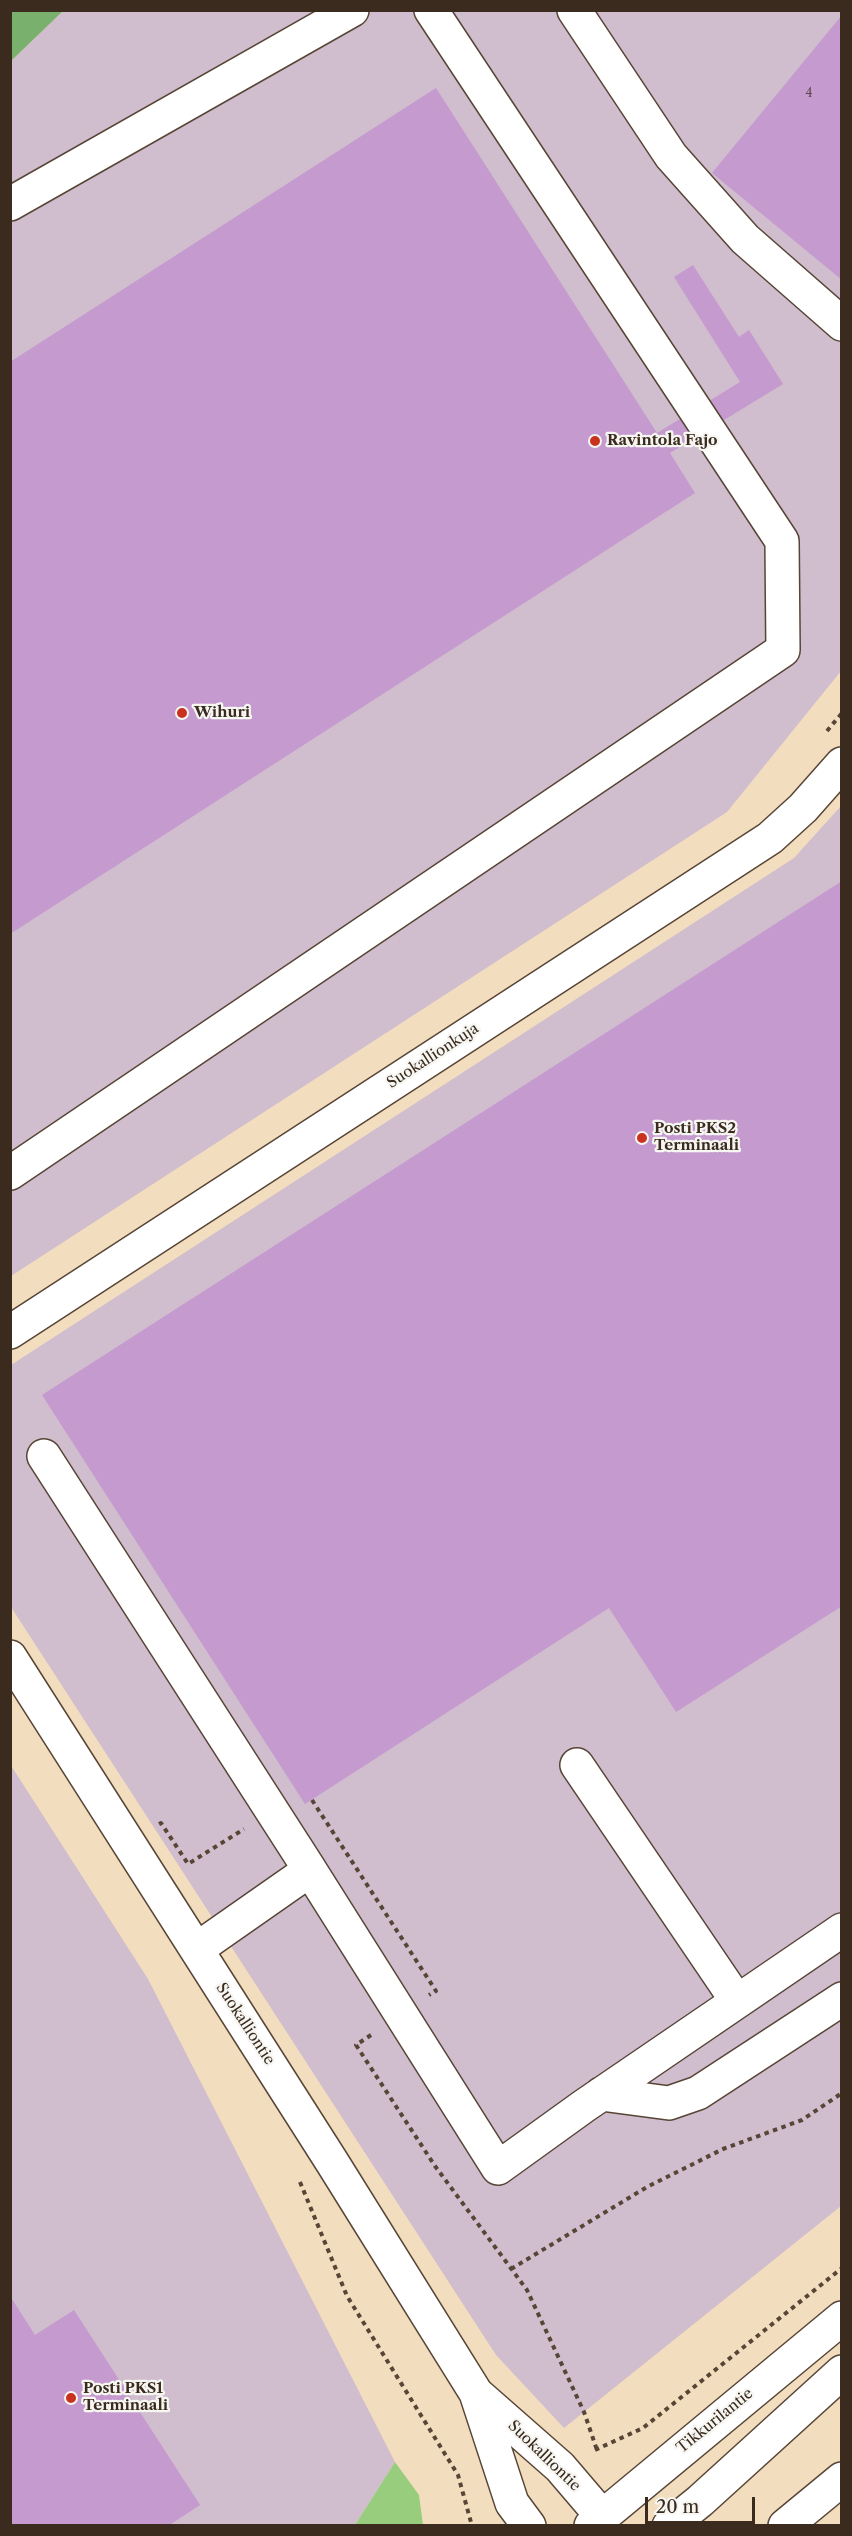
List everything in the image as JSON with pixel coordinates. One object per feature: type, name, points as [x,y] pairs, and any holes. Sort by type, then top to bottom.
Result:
[{"type":"street","points":[[10,204],[352,10]]},
{"type":"street","points":[[10,1173],[783,650],[782,541],[431,10]]},
{"type":"street","points":[[574,10],[671,156],[745,239],[842,324]]},
{"type":"street","name":"Suokallionkuja","points":[[10,1332],[770,838],[803,808],[842,764]]},
{"type":"street","points":[[44,1456],[498,2168],[601,2094],[842,1930]]},
{"type":"street","name":"Suokalliontie","points":[[10,1657],[476,2393],[512,2503],[530,2526]]},
{"type":"street","points":[[577,1765],[737,2001]]},
{"type":"street","points":[[197,1949],[310,1870]]},
{"type":"street","points":[[601,2094],[669,2103],[698,2093],[842,1999]]},
{"type":"street","name":"Tikkurilantie","points":[[598,2522],[842,2318]]},
{"type":"street","points":[[669,2526],[700,2501],[842,2372]]},
{"type":"street","name":"Suokalliontie","points":[[476,2393],[560,2467],[598,2522]]},
{"type":"street","points":[[785,2526],[842,2479]]},
{"type":"path","points":[[130,1844],[161,1822],[188,1864],[271,1811]]},
{"type":"path","points":[[511,2269],[647,2187],[723,2149],[802,2120],[842,2093]]},
{"type":"path","points":[[296,2172],[346,2295],[458,2475],[472,2526]]},
{"type":"path","points":[[643,2428],[842,2268]]},
{"type":"shaded area","points":[[63,11],[841,11],[841,671],[727,812],[11,1276],[11,61]]},
{"type":"shaded area","points":[[841,806],[841,2206],[564,2428],[496,2355],[11,1607],[11,1365],[794,858]]},
{"type":"shaded area","points":[[10,1764],[148,1979],[395,2462],[355,2525],[11,2525]]},
{"type":"green space","points":[[11,10],[63,10],[63,11],[11,61]]},
{"type":"green space","points":[[395,2462],[419,2495],[423,2525],[355,2525]]},
{"type":"building","points":[[842,15],[842,280],[712,173]]},
{"type":"building","name":"Wihuri","points":[[436,88],[657,433],[740,382],[674,277],[693,265],[739,337],[749,330],[783,384],[670,453],[695,493],[10,934],[10,362]]},
{"type":"building","name":"Posti PKS2 Terminaali","points":[[842,881],[842,1606],[676,1712],[609,1608],[305,1804],[42,1395]]},
{"type":"building","name":"Posti PKS1 Terminaali","points":[[10,2296],[35,2335],[74,2310],[200,2505],[168,2526],[10,2526]]},
{"type":"place","name":"Ravintola Fajo","points":[[595,441]]},
{"type":"place","name":"Wihuri","points":[[182,713]]},
{"type":"place","name":"Posti PKS2 Terminaali","points":[[642,1138]]},
{"type":"place","name":"Posti PKS1 Terminaali","points":[[71,2398]]}]
